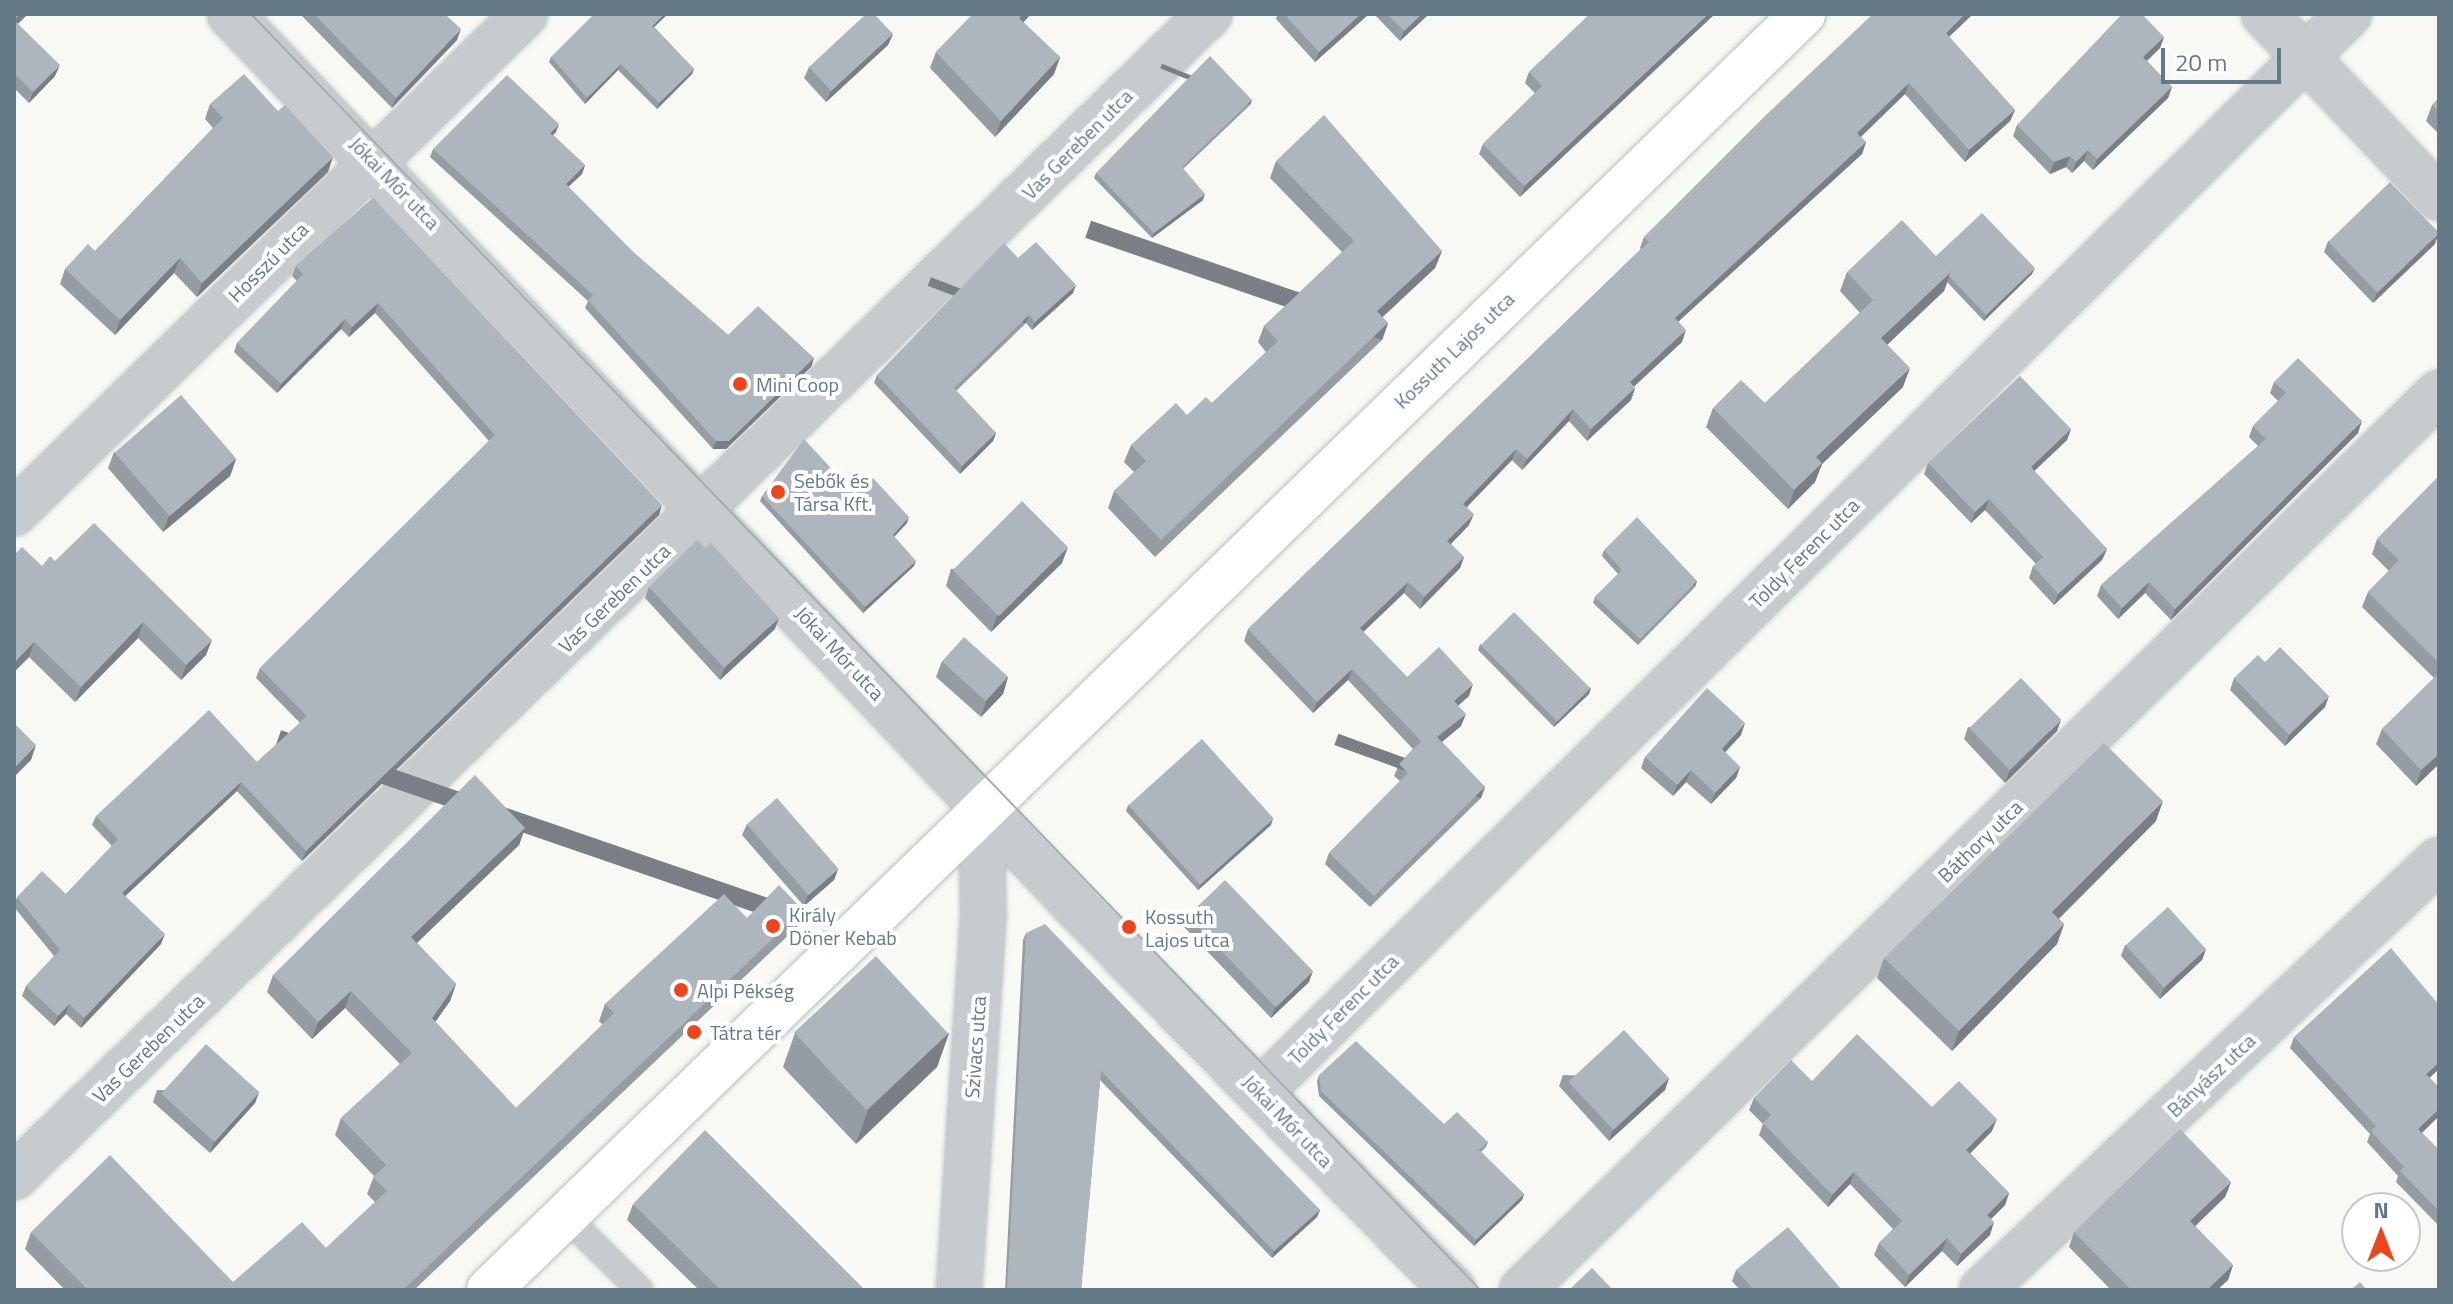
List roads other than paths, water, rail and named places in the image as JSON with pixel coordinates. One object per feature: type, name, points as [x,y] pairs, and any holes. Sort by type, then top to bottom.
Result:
[{"type":"street","name":"Jókai Mór utca","points":[[230,14],[706,508],[982,805],[1453,1290]]},
{"type":"street","name":"Hosszú utca","points":[[14,513],[373,159],[525,14]]},
{"type":"street","name":"Vas Gereben utca","points":[[14,1177],[706,508],[1209,14]]},
{"type":"street","name":"Kossuth Lajos utca","points":[[489,1290],[982,805],[1803,14]]},
{"type":"street","points":[[2264,14],[2439,198]]},
{"type":"street","name":"Toldy Ferenc utca","points":[[1260,1092],[2349,14]]},
{"type":"street","name":"Báthory utca","points":[[1522,1290],[2439,393]]},
{"type":"street","name":"Szivacs utca","points":[[959,1290],[983,914],[982,805]]},
{"type":"street","name":"Bányász utca","points":[[1982,1290],[2439,860]]},
{"type":"lane","points":[[565,1216],[626,1285]]},
{"type":"tram line","points":[[251,14],[1480,1290]]},
{"type":"place","name":"Mini Coop","points":[[740,384]]},
{"type":"place","name":"Sebők és Társa Kft.","points":[[778,492]]},
{"type":"place","name":"Király Döner Kebab","points":[[773,926]]},
{"type":"place","name":"Kossuth Lajos utca","points":[[1129,927]]},
{"type":"place","name":"Alpi Pékség","points":[[681,990]]},
{"type":"place","name":"Tátra tér","points":[[694,1032]]}]
